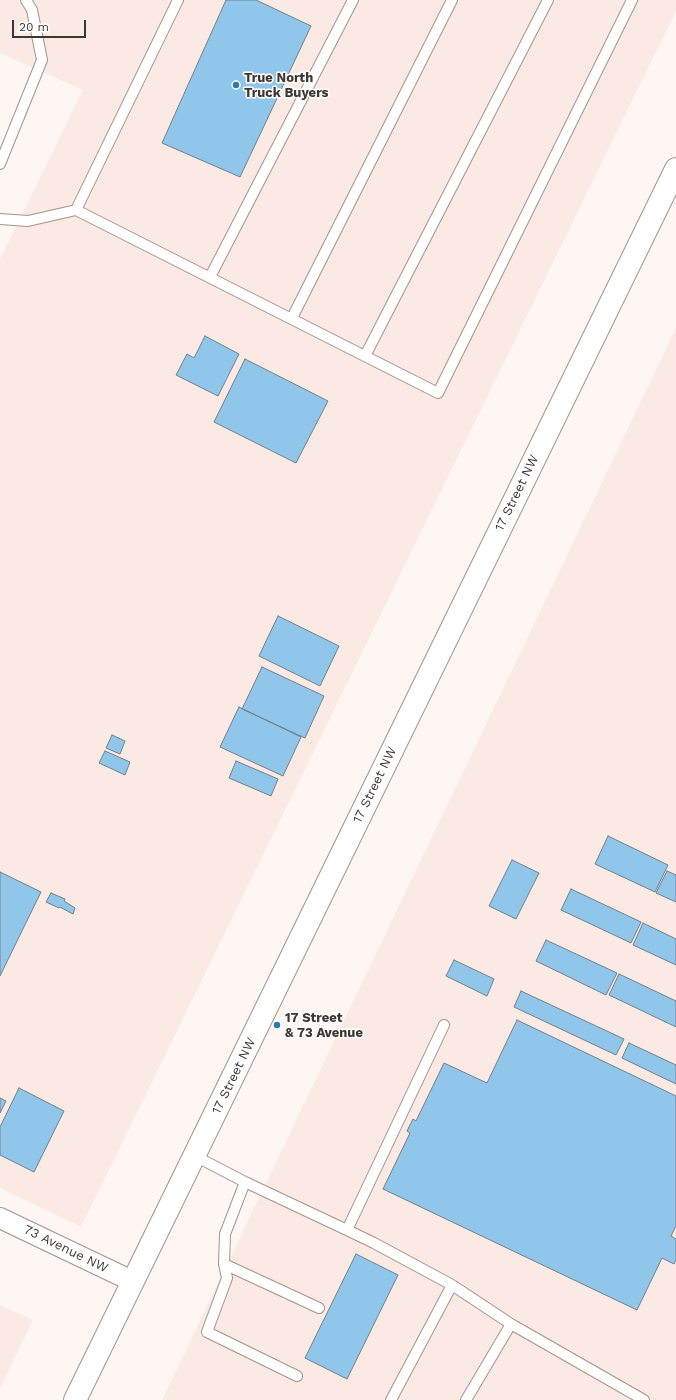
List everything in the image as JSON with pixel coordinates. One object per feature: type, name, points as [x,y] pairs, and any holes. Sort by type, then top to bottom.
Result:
[{"type":"main road","name":"17 Street NW","points":[[75,1400],[676,170]]},
{"type":"street","name":"73 Avenue NW","points":[[0,1218],[132,1281]]},
{"type":"lane","points":[[0,164],[42,60],[32,10],[26,0]]},
{"type":"lane","points":[[76,210],[178,0]]},
{"type":"lane","points":[[210,277],[353,0]]},
{"type":"lane","points":[[292,318],[452,0]]},
{"type":"lane","points":[[365,356],[548,0]]},
{"type":"lane","points":[[0,219],[28,221],[76,210],[438,393],[632,0]]},
{"type":"lane","points":[[347,1230],[444,1025]]},
{"type":"lane","points":[[195,1156],[245,1182],[374,1243],[452,1286],[511,1324],[637,1398]]},
{"type":"lane","points":[[245,1182],[225,1234],[224,1264],[228,1278],[207,1332],[296,1376]]},
{"type":"lane","points":[[224,1264],[319,1308]]},
{"type":"lane","points":[[391,1400],[452,1286]]},
{"type":"lane","points":[[466,1400],[511,1324]]},
{"type":"shaded area","points":[[0,0],[676,0],[676,11],[81,1227],[0,1188],[0,259],[83,90],[0,53]]},
{"type":"shaded area","points":[[676,328],[676,1400],[162,1400]]},
{"type":"shaded area","points":[[0,1305],[33,1320],[0,1388]]},
{"type":"building","name":"True North Truck Buyers","points":[[226,0],[256,0],[311,26],[240,177],[162,143]]},
{"type":"building","points":[[205,336],[239,354],[218,396],[176,375],[187,354],[194,358]]},
{"type":"building","points":[[245,359],[328,401],[296,463],[214,422]]},
{"type":"building","points":[[278,616],[339,646],[320,686],[259,656]]},
{"type":"building","points":[[262,667],[324,696],[305,738],[242,709]]},
{"type":"building","points":[[239,707],[301,737],[283,776],[220,747]]},
{"type":"building","points":[[112,735],[125,741],[120,754],[106,748]]},
{"type":"building","points":[[105,751],[130,762],[125,775],[99,763]]},
{"type":"building","points":[[236,761],[278,779],[271,796],[229,778]]},
{"type":"building","points":[[608,836],[668,865],[655,892],[595,864]]},
{"type":"building","points":[[512,860],[539,873],[516,919],[489,906]]},
{"type":"building","points":[[667,871],[676,875],[676,902],[656,893]]},
{"type":"building","points":[[0,872],[41,892],[0,976]]},
{"type":"building","points":[[571,889],[641,922],[631,943],[561,910]]},
{"type":"building","points":[[51,893],[65,899],[64,901],[75,908],[73,914],[46,902]]},
{"type":"building","points":[[643,923],[676,939],[676,965],[633,945]]},
{"type":"building","points":[[546,940],[617,973],[606,995],[536,961]]},
{"type":"building","points":[[454,960],[494,979],[487,996],[446,976]]},
{"type":"building","points":[[619,974],[676,1001],[676,1027],[609,995]]},
{"type":"building","points":[[521,991],[624,1039],[616,1055],[514,1007]]},
{"type":"building","points":[[517,1020],[676,1096],[676,1226],[671,1236],[676,1239],[676,1260],[674,1264],[662,1258],[637,1310],[383,1189],[410,1133],[407,1131],[413,1119],[416,1121],[444,1063],[487,1083]]},
{"type":"building","points":[[629,1043],[676,1065],[676,1084],[622,1058]]},
{"type":"building","points":[[19,1088],[64,1111],[34,1172],[0,1155],[0,1127]]},
{"type":"building","points":[[0,1098],[6,1101],[0,1113]]},
{"type":"building","points":[[356,1254],[398,1275],[347,1379],[305,1358]]},
{"type":"place","name":"True North Truck Buyers","points":[[236,85]]},
{"type":"place","name":"17 Street & 73 Avenue","points":[[277,1025]]}]
